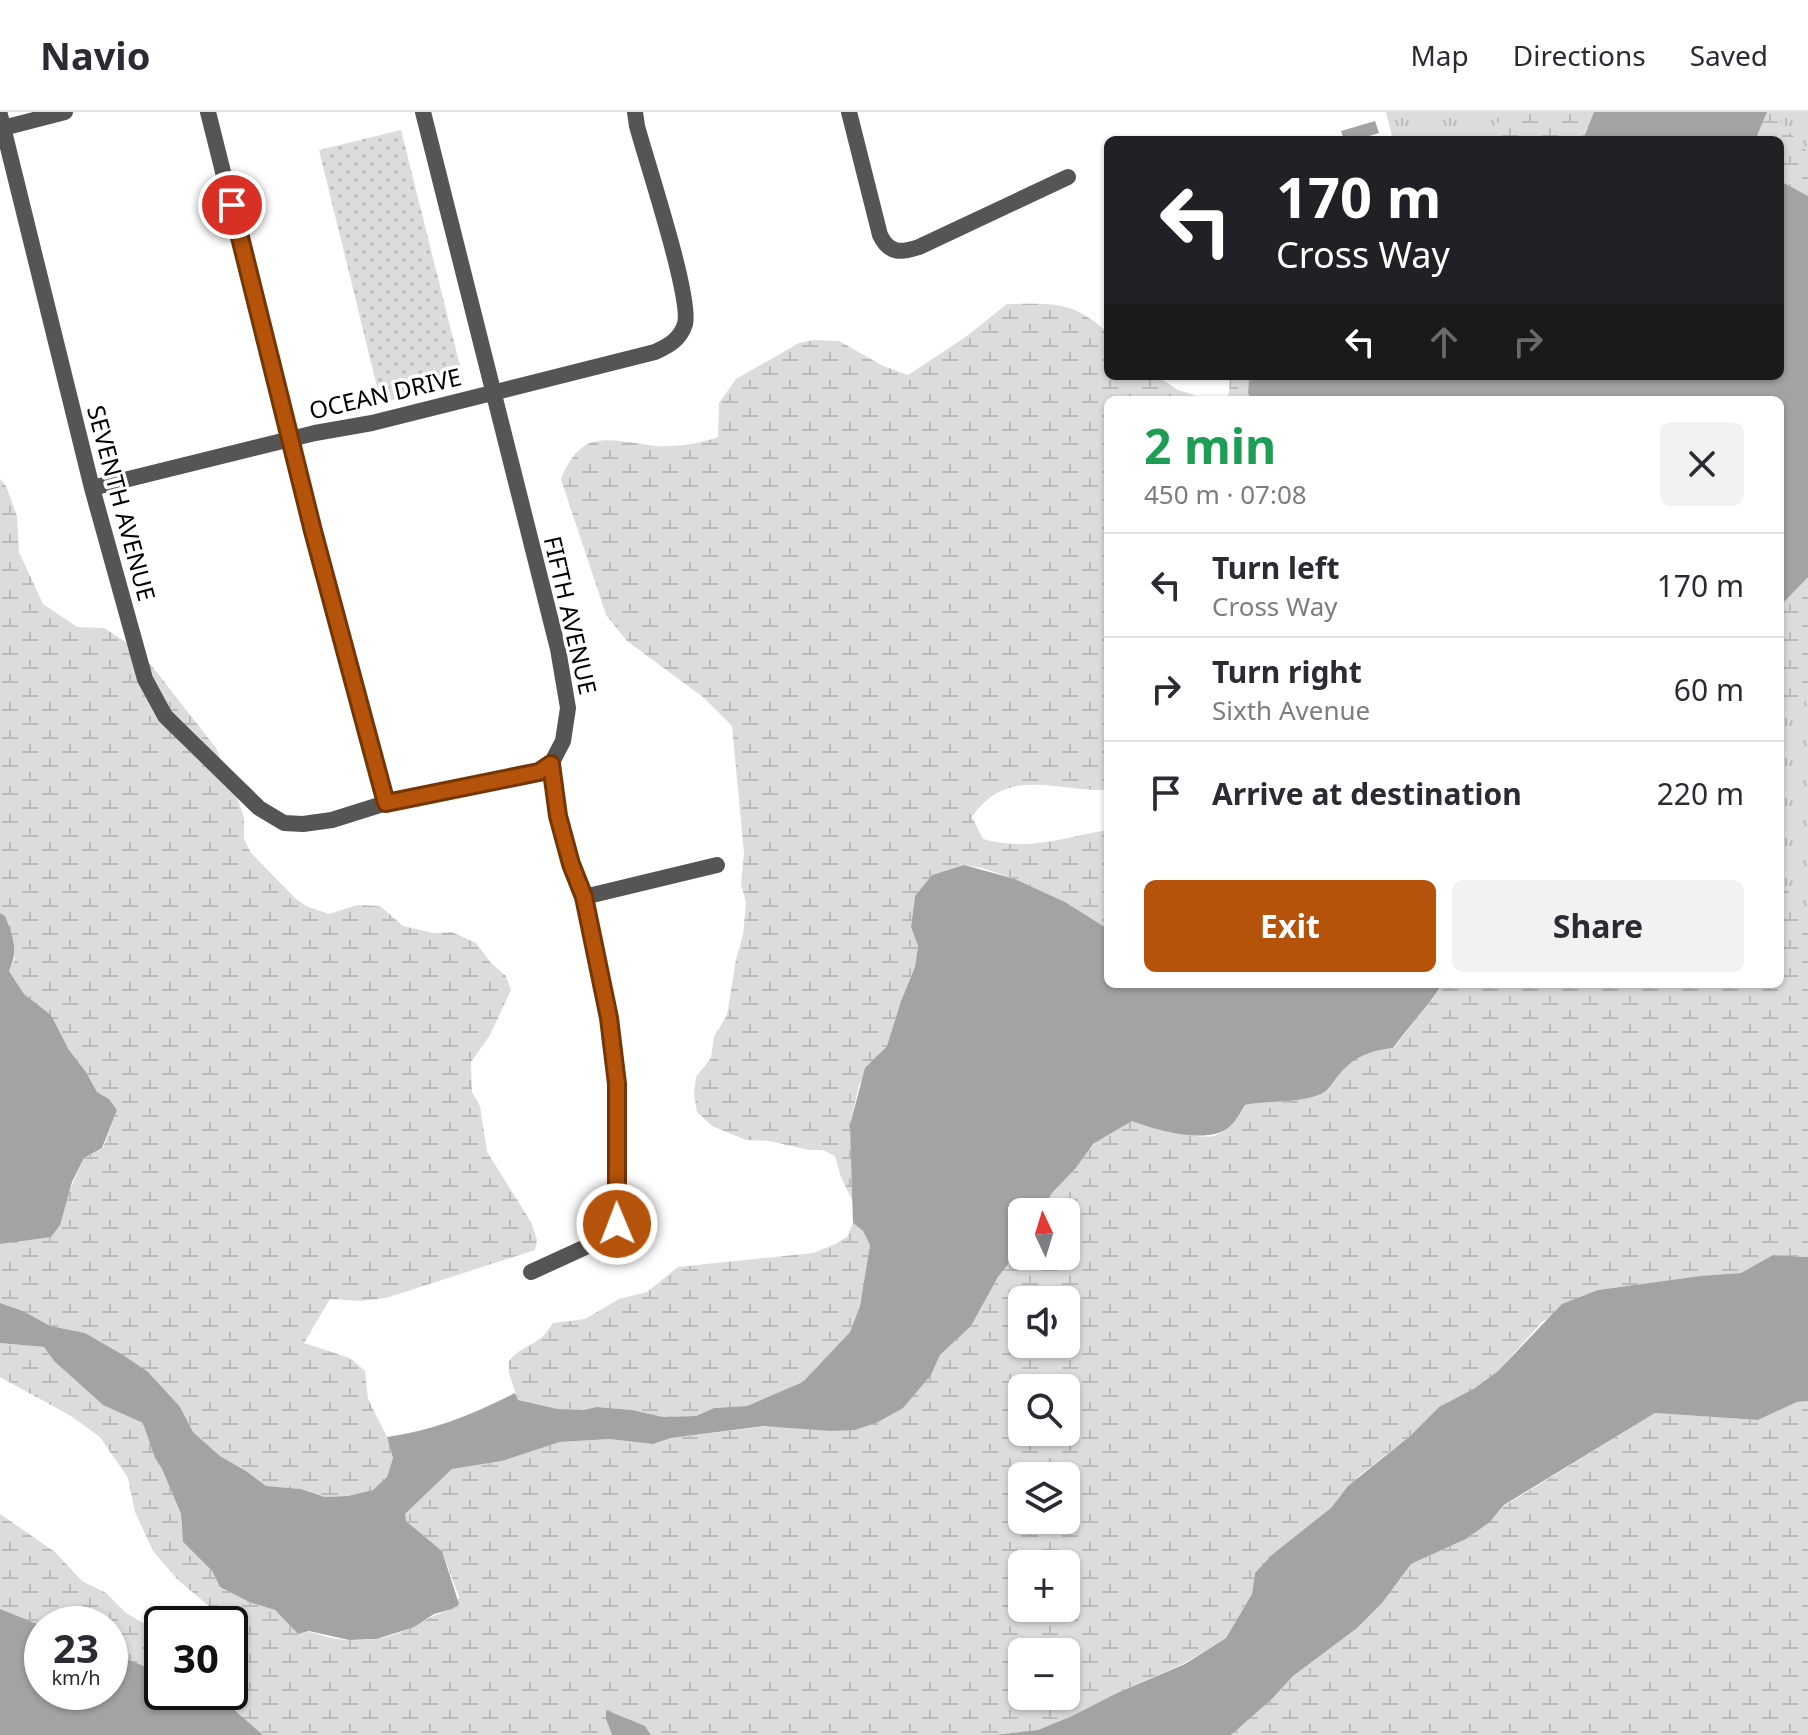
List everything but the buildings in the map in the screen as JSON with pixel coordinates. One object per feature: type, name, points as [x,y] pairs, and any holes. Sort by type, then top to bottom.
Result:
[{"type":"street","points":[[2,121],[65,112]]},
{"type":"street","points":[[208,112],[386,803],[539,772],[551,764],[558,816],[584,897],[609,1018],[617,1084],[616,1225],[601,1240],[531,1272]]},
{"type":"street","name":"FIFTH AVENUE","points":[[423,112],[565,685],[567,727],[551,764]]},
{"type":"street","name":"OCEAN DRIVE","points":[[92,488],[291,439],[372,423],[655,352],[674,344],[686,322],[682,293],[635,112]]},
{"type":"street","points":[[849,112],[880,235],[887,248],[893,251],[919,247],[1068,177]]},
{"type":"street","name":"SEVENTH AVENUE","points":[[2,121],[92,488],[145,679],[165,716],[259,808],[284,823],[332,820],[386,803]]},
{"type":"street","points":[[584,897],[717,865]]},
{"type":"green space","points":[[1386,112],[1603,112],[1594,136],[1392,136]]},
{"type":"green space","points":[[1502,112],[1594,112],[1585,136],[1477,136],[1501,118]]},
{"type":"green space","points":[[1764,112],[1808,112],[1808,208],[1784,198],[1784,136],[1756,136]]},
{"type":"green space","points":[[1767,112],[1788,112],[1780,121],[1808,153],[1808,196],[1784,183],[1784,136],[1757,136]]},
{"type":"green space","points":[[401,130],[464,382],[381,403],[319,150]]},
{"type":"green space","points":[[1007,304],[1061,306],[1084,315],[1104,330],[1104,380],[1163,380],[1178,390],[1197,396],[1104,396],[1104,790],[1017,786],[1001,791],[986,801],[972,817],[983,839],[999,843],[1031,844],[1104,831],[1104,926],[1065,902],[982,868],[964,865],[932,875],[915,896],[911,927],[918,946],[915,967],[887,1046],[859,1085],[850,1125],[854,1204],[835,1156],[823,1150],[746,1140],[712,1126],[697,1112],[694,1094],[696,1077],[711,1058],[714,1037],[727,1015],[743,935],[746,902],[741,884],[744,853],[732,726],[703,697],[627,641],[606,615],[561,479],[577,452],[593,442],[672,446],[718,437],[719,403],[736,379],[799,343],[839,341],[883,366],[908,375],[967,336]]},
{"type":"green space","points":[[1230,380],[1249,380],[1249,396],[1228,396]]},
{"type":"green space","points":[[0,479],[6,486],[17,516],[19,552],[43,604],[77,627],[104,628],[126,642],[151,665],[216,748],[244,818],[244,839],[251,853],[296,899],[329,914],[357,905],[380,906],[403,926],[433,933],[452,932],[476,943],[506,976],[511,990],[490,1035],[471,1062],[472,1092],[480,1106],[487,1152],[531,1222],[537,1240],[535,1250],[386,1298],[361,1301],[330,1299],[304,1343],[350,1358],[365,1371],[368,1399],[387,1437],[393,1458],[387,1477],[374,1490],[325,1497],[301,1489],[266,1486],[220,1456],[193,1432],[180,1407],[85,1333],[49,1326],[23,1311],[0,1303],[0,1244],[14,1242],[66,1199],[84,1158],[103,1148],[117,1110],[109,1099],[97,1092],[69,1050],[51,1015],[24,994],[9,971],[15,959],[5,916],[0,913]]},
{"type":"green space","points":[[1808,545],[1808,992],[1784,977],[1784,591]]},
{"type":"green space","points":[[1808,577],[1808,697],[1802,705],[1784,716],[1784,602]]},
{"type":"green space","points":[[1784,884],[1797,906],[1808,916],[1808,1257],[1773,1255],[1741,1273],[1598,1290],[1542,1322],[1498,1371],[1475,1388],[1439,1407],[1410,1436],[1359,1476],[1331,1508],[1255,1573],[1252,1594],[1226,1638],[1185,1663],[1038,1730],[995,1735],[651,1735],[645,1726],[606,1719],[612,1735],[165,1735],[128,1706],[128,1614],[144,1624],[144,1710],[248,1710],[248,1606],[209,1606],[178,1580],[153,1551],[135,1512],[128,1478],[100,1437],[71,1416],[0,1377],[0,1343],[44,1347],[54,1361],[103,1405],[144,1423],[155,1458],[181,1514],[183,1542],[212,1571],[220,1587],[249,1602],[275,1610],[298,1634],[309,1632],[346,1640],[377,1639],[452,1609],[459,1597],[442,1551],[405,1520],[405,1514],[452,1469],[502,1461],[560,1442],[609,1439],[653,1444],[671,1438],[776,1425],[830,1431],[931,1375],[940,1355],[971,1326],[1008,1264],[1008,1270],[1080,1270],[1080,1198],[1049,1198],[1093,1144],[1132,1121],[1186,1134],[1214,1136],[1228,1127],[1245,1105],[1321,1094],[1356,1059],[1394,1048],[1439,988],[1784,988]]},
{"type":"green space","points":[[853,1223],[863,1231],[870,1245],[860,1306],[850,1332],[804,1382],[747,1406],[714,1408],[696,1416],[663,1417],[597,1407],[558,1409],[518,1400],[509,1373],[509,1361],[542,1337],[553,1323],[585,1319],[619,1299],[647,1292],[678,1267],[813,1253],[847,1237]]},
{"type":"green space","points":[[1808,1401],[1808,1735],[1231,1735],[1293,1676],[1356,1629],[1382,1602],[1411,1564],[1466,1539],[1490,1522],[1504,1506],[1655,1413],[1758,1420],[1797,1402]]},
{"type":"green space","points":[[0,1514],[55,1552],[82,1581],[106,1593],[119,1606],[24,1606],[24,1703],[0,1735]]},
{"type":"shaded area","points":[[1594,112],[1767,112],[1757,136],[1585,136]]},
{"type":"shaded area","points":[[1375,121],[1379,133],[1343,136],[1341,131]]},
{"type":"shaded area","points":[[1784,183],[1808,196],[1808,577],[1784,602],[1784,396],[1249,396],[1249,380],[1784,380]]},
{"type":"shaded area","points":[[964,865],[1015,879],[1065,902],[1104,926],[1104,988],[1439,988],[1393,1048],[1356,1059],[1321,1094],[1245,1105],[1230,1126],[1210,1135],[1182,1134],[1132,1121],[1093,1144],[1049,1198],[1008,1198],[1008,1264],[971,1326],[940,1355],[931,1375],[903,1408],[878,1422],[855,1430],[830,1431],[764,1426],[671,1438],[653,1444],[609,1439],[560,1442],[502,1461],[452,1469],[405,1514],[406,1521],[442,1551],[459,1604],[434,1614],[414,1627],[377,1639],[349,1640],[309,1631],[298,1634],[275,1610],[249,1602],[220,1587],[212,1571],[183,1542],[181,1514],[155,1458],[143,1423],[103,1405],[54,1361],[44,1347],[0,1343],[0,1303],[50,1326],[85,1333],[148,1372],[180,1407],[193,1432],[220,1456],[266,1486],[301,1489],[325,1497],[373,1490],[387,1477],[393,1458],[387,1437],[453,1421],[515,1393],[518,1400],[558,1409],[597,1407],[663,1417],[696,1416],[714,1408],[747,1406],[803,1382],[850,1332],[860,1306],[870,1245],[863,1231],[853,1223],[850,1125],[865,1068],[887,1046],[915,967],[918,946],[911,927],[915,896],[932,875]]},
{"type":"shaded area","points":[[0,913],[5,916],[14,944],[9,971],[24,994],[51,1015],[69,1050],[97,1092],[109,1099],[117,1110],[102,1148],[84,1158],[72,1182],[60,1225],[51,1237],[0,1244]]},
{"type":"shaded area","points":[[1773,1255],[1808,1257],[1808,1401],[1797,1402],[1758,1420],[1655,1413],[1504,1505],[1490,1522],[1466,1539],[1411,1564],[1382,1603],[1356,1629],[1293,1676],[1231,1735],[995,1735],[1038,1730],[1072,1716],[1185,1664],[1226,1638],[1252,1594],[1255,1573],[1273,1554],[1331,1508],[1348,1486],[1410,1436],[1439,1407],[1475,1388],[1498,1371],[1562,1304],[1598,1290],[1741,1273]]},
{"type":"shaded area","points":[[0,1609],[24,1619],[24,1710],[128,1710],[128,1660],[144,1666],[144,1710],[234,1710],[263,1735],[0,1735]]},
{"type":"shaded area","points":[[606,1710],[645,1726],[651,1735],[612,1735]]},
{"type":"route","points":[[232,205],[313,531],[386,803],[539,772],[551,764],[558,816],[584,897],[609,1018],[617,1084],[617,1224]]}]
